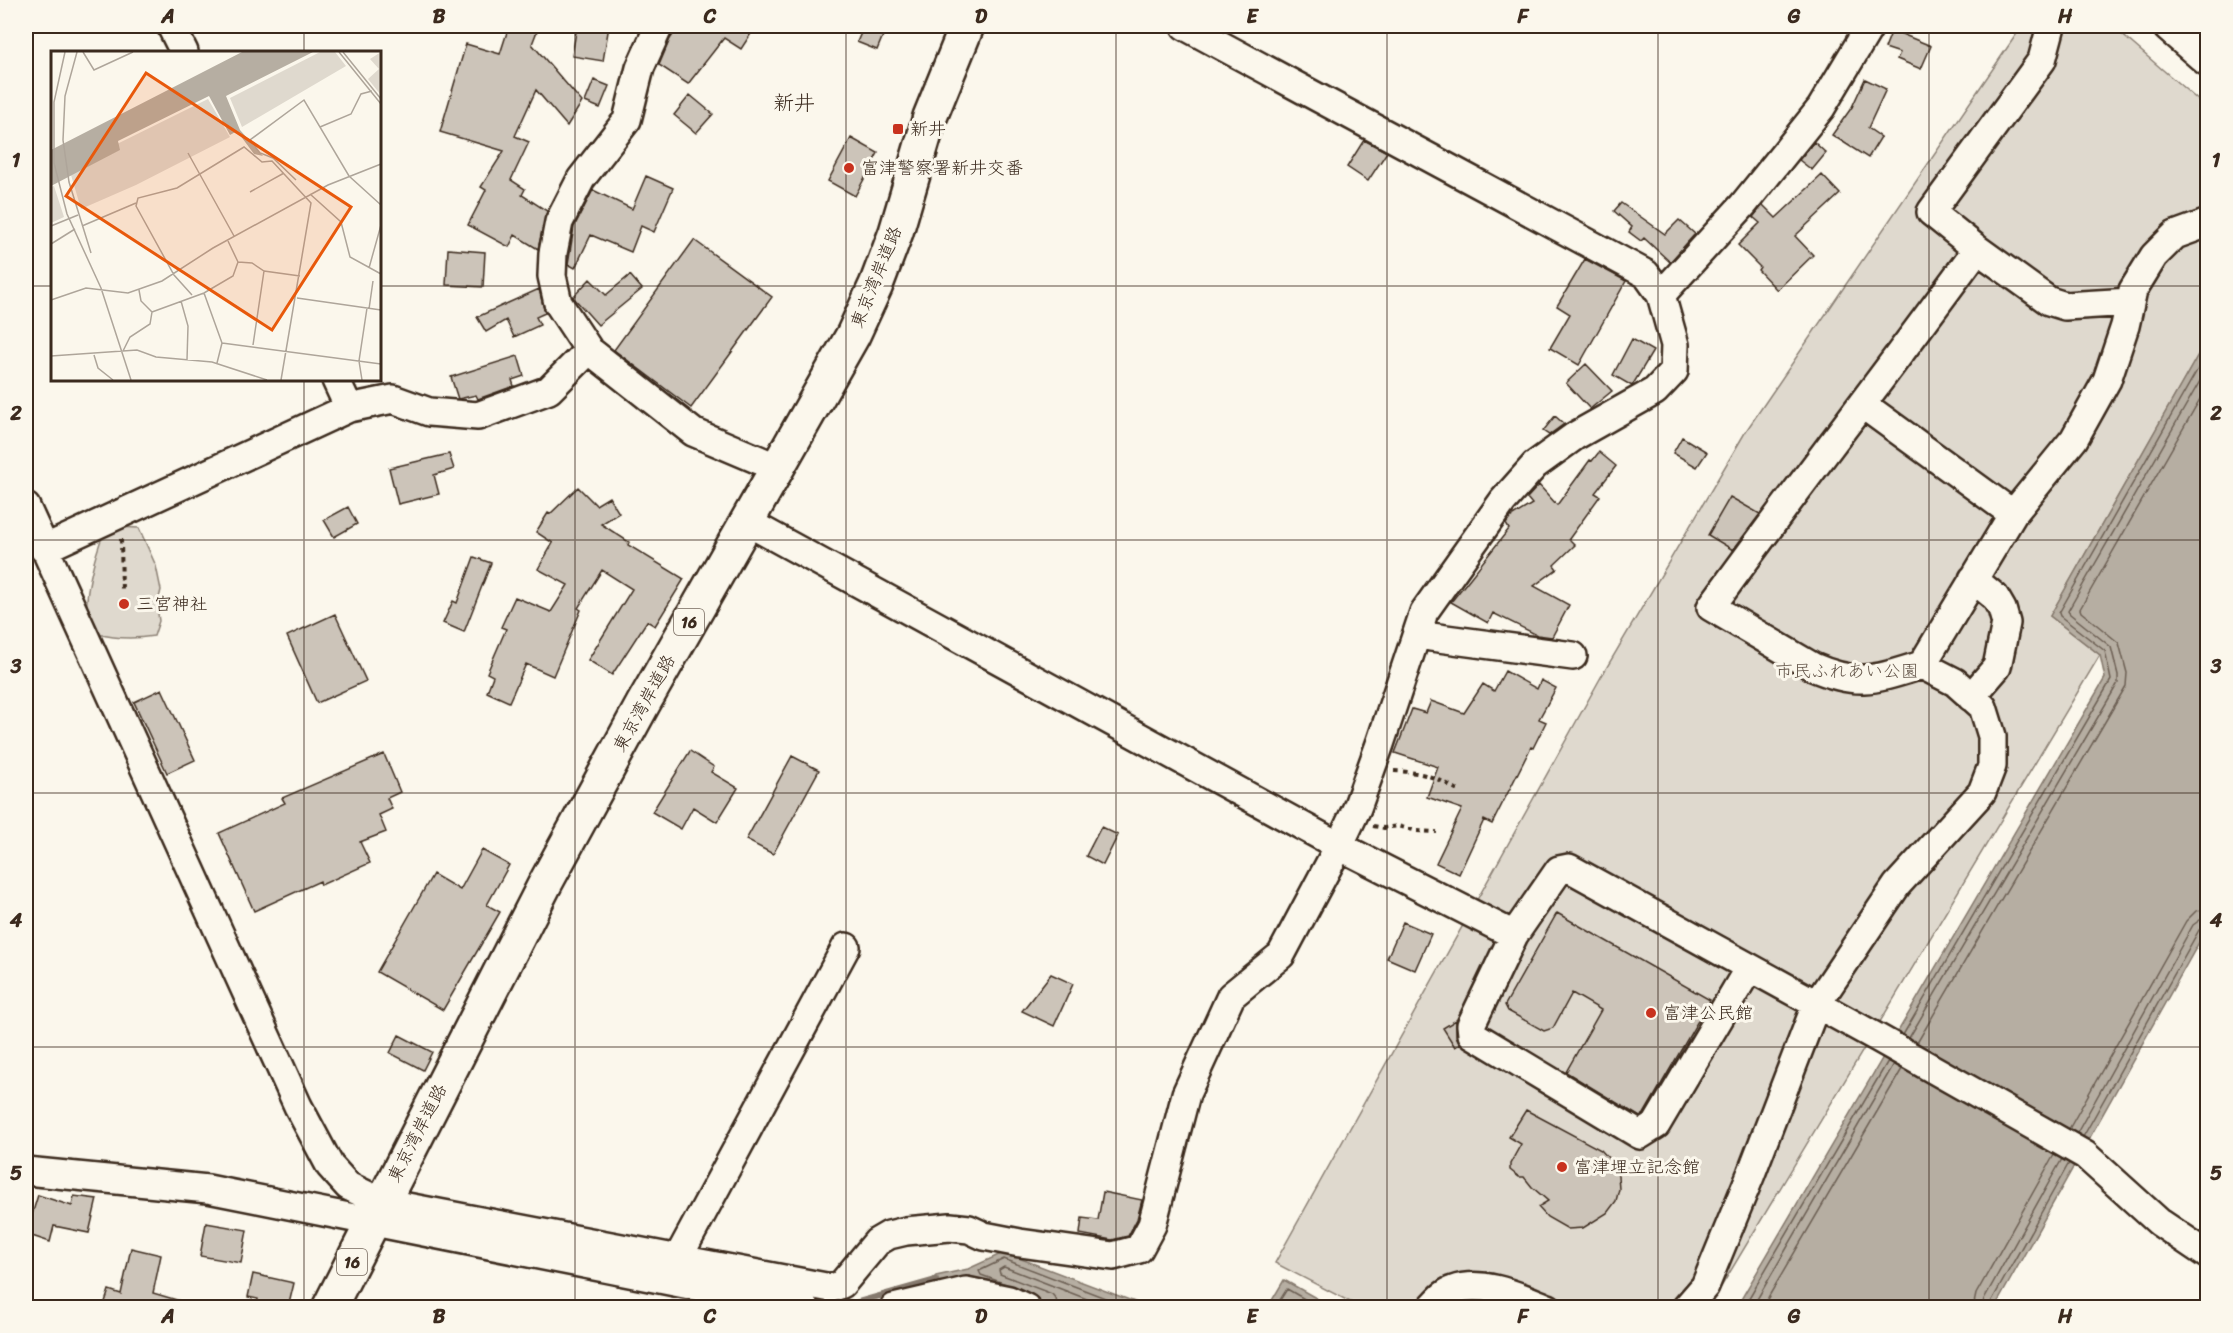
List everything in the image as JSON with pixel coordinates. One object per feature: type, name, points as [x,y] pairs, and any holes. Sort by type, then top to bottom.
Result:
[{"type":"main road","name":"東京湾岸道路","points":[[329,1308],[546,882],[643,704],[853,335],[876,285],[896,232],[930,117],[968,26]]},
{"type":"main road","points":[[2170,26],[2208,59]]},
{"type":"street","points":[[171,26],[184,51]]},
{"type":"street","points":[[659,26],[640,68],[627,120],[581,179],[560,222],[553,253],[552,276],[558,303],[588,350],[693,432],[778,468]]},
{"type":"street","points":[[26,1171],[208,1189],[377,1212],[678,1258],[831,1288],[842,1284],[877,1242],[889,1235],[906,1231],[950,1227],[969,1229],[984,1236],[1020,1243],[1113,1256],[1139,1249],[1152,1225],[1186,1094],[1232,996],[1281,955],[1340,846],[1369,772],[1424,612],[1503,501],[1535,465],[1575,436],[1655,391],[1674,371],[1675,345],[1661,295],[1646,274],[1185,26]]},
{"type":"street","points":[[1661,295],[1743,206],[1821,108],[1870,26]]},
{"type":"street","points":[[2051,26],[2042,60],[1931,212],[1977,249],[2049,301],[2065,306],[2130,302]]},
{"type":"street","points":[[1922,665],[2013,514],[2074,439],[2107,380],[2125,326],[2133,290],[2154,256],[2175,235],[2208,223]]},
{"type":"street","points":[[1686,1308],[1705,1286],[1816,1005],[1898,885],[1982,792],[1992,766],[1992,736],[1983,707],[1955,682],[1922,665],[1856,681],[1843,678],[1813,667],[1712,607],[1781,509],[1977,249]]},
{"type":"street","points":[[44,549],[349,408],[393,399],[429,412],[478,416],[549,390],[588,350]]},
{"type":"street","points":[[336,381],[349,408]]},
{"type":"street","points":[[1862,404],[2013,514]]},
{"type":"street","points":[[26,507],[298,1106],[330,1166],[348,1186],[377,1212],[805,1308]]},
{"type":"street","points":[[747,522],[1340,846],[1514,935]]},
{"type":"street","points":[[1971,697],[1997,667],[2006,623],[1995,597],[1973,579]]},
{"type":"street","points":[[1418,630],[1431,637],[1573,656]]},
{"type":"street","points":[[1749,968],[1656,1125],[1640,1135],[1472,1034],[1471,1025],[1514,935],[1559,870],[1569,868],[1878,1038],[2085,1155],[2159,1221],[2208,1255]]},
{"type":"street","points":[[678,1258],[846,947]]},
{"type":"street","points":[[1431,1308],[1451,1290],[1473,1287],[1502,1291],[1548,1308]]},
{"type":"street","points":[[894,1308],[966,1291],[1009,1300],[1026,1308]]},
{"type":"path","points":[[120,514],[122,591]]},
{"type":"path","points":[[1369,772],[1419,772],[1461,792]]},
{"type":"path","points":[[1351,821],[1384,828],[1398,826],[1417,831],[1437,832]]},
{"type":"green space","name":"市民ふれあい公園","points":[[2022,26],[2112,26],[2207,108],[2207,339],[2050,616],[2100,655],[1709,1307],[1360,1307],[1275,1263],[1601,677],[1746,431]]},
{"type":"green space","points":[[116,527],[139,528],[156,566],[161,590],[157,606],[159,621],[154,636],[126,638],[105,636],[98,634],[89,622],[88,590],[94,564],[104,532]]},
{"type":"water","points":[[2207,339],[2207,928],[1995,1307],[1736,1308],[2105,678],[2100,655],[2050,616]]},
{"type":"water","points":[[1003,1253],[1148,1307],[1051,1307],[986,1283],[930,1281],[936,1276],[968,1269]]},
{"type":"water","points":[[1284,1280],[1332,1307],[1268,1307]]},
{"type":"building","points":[[509,26],[539,26],[532,44],[582,102],[567,126],[536,90],[515,136],[529,142],[511,180],[525,189],[522,195],[547,211],[538,249],[515,235],[509,247],[468,225],[486,190],[481,187],[504,151],[440,132],[466,44],[500,54]]},
{"type":"building","points":[[577,26],[609,26],[603,61],[572,56]]},
{"type":"building","points":[[679,26],[756,26],[741,49],[724,38],[688,84],[659,65],[670,39]]},
{"type":"building","points":[[864,26],[887,26],[877,50],[857,42]]},
{"type":"building","points":[[1892,30],[1931,46],[1921,69],[1897,59],[1900,53],[1885,48]]},
{"type":"building","points":[[1865,79],[1886,89],[1868,128],[1881,137],[1868,158],[1832,135],[1852,107]]},
{"type":"building","points":[[594,80],[609,86],[600,108],[585,102]]},
{"type":"building","points":[[690,95],[713,114],[696,133],[674,115]]},
{"type":"building","points":[[851,138],[878,153],[855,196],[828,181]]},
{"type":"building","points":[[1364,140],[1387,152],[1368,181],[1347,167]]},
{"type":"building","points":[[1814,142],[1826,153],[1812,170],[1799,160]]},
{"type":"building","points":[[1822,175],[1840,194],[1795,236],[1813,255],[1777,290],[1758,270],[1760,267],[1738,245],[1760,223],[1753,217],[1763,205],[1776,218]]},
{"type":"building","points":[[646,176],[673,188],[654,232],[641,226],[631,252],[591,235],[575,268],[568,264],[574,227],[593,190],[632,209]]},
{"type":"building","points":[[1621,203],[1665,234],[1679,220],[1695,234],[1670,262],[1644,238],[1641,241],[1629,232],[1632,227],[1614,211]]},
{"type":"building","points":[[694,240],[772,297],[691,408],[614,350]]},
{"type":"building","points":[[448,249],[485,252],[483,287],[446,285]]},
{"type":"building","points":[[1585,259],[1626,281],[1579,365],[1550,348],[1570,314],[1557,306]]},
{"type":"building","points":[[630,275],[642,289],[598,325],[573,297],[590,279],[606,295]]},
{"type":"building","points":[[539,289],[545,313],[536,317],[540,325],[514,337],[506,320],[486,332],[477,317]]},
{"type":"building","points":[[1632,339],[1653,351],[1632,386],[1613,375]]},
{"type":"building","points":[[518,356],[524,376],[512,380],[514,386],[478,399],[476,395],[458,399],[451,377]]},
{"type":"building","points":[[1586,364],[1612,391],[1590,409],[1566,383]]},
{"type":"building","points":[[1555,416],[1564,424],[1549,435],[1543,431]]},
{"type":"building","points":[[1682,437],[1707,452],[1697,467],[1673,453]]},
{"type":"building","points":[[1599,452],[1616,466],[1595,493],[1600,496],[1569,539],[1575,545],[1554,565],[1557,569],[1534,586],[1569,605],[1552,637],[1537,635],[1493,613],[1488,623],[1451,602],[1509,529],[1506,524],[1511,517],[1532,504],[1527,498],[1539,485],[1557,505],[1590,460],[1592,461]]},
{"type":"building","points":[[449,454],[454,469],[434,475],[439,494],[398,504],[389,468]]},
{"type":"building","points":[[578,487],[596,505],[609,497],[619,513],[601,524],[629,542],[628,545],[684,579],[655,626],[647,621],[612,675],[588,660],[632,589],[602,570],[578,608],[581,610],[553,676],[526,664],[509,702],[487,692],[493,676],[487,673],[506,629],[501,627],[515,597],[551,612],[568,585],[538,569],[553,543],[536,532],[548,513],[550,514]]},
{"type":"building","points":[[1730,497],[1760,514],[1733,550],[1708,535]]},
{"type":"building","points":[[348,507],[357,524],[334,537],[324,520]]},
{"type":"building","points":[[474,557],[491,563],[464,632],[443,623],[453,601],[457,603]]},
{"type":"building","points":[[335,614],[366,681],[317,703],[287,636]]},
{"type":"building","points":[[1505,671],[1537,689],[1541,680],[1556,688],[1539,719],[1546,722],[1533,748],[1531,747],[1492,824],[1484,820],[1459,874],[1436,863],[1462,809],[1427,797],[1438,767],[1395,753],[1412,709],[1426,713],[1431,701],[1464,713],[1483,684],[1494,691]]},
{"type":"building","points":[[162,689],[195,760],[167,773],[134,702]]},
{"type":"building","points":[[690,751],[714,767],[711,772],[738,788],[717,822],[693,807],[681,829],[652,812]]},
{"type":"building","points":[[384,754],[400,792],[387,798],[392,809],[379,815],[386,832],[360,842],[370,863],[321,885],[320,881],[254,911],[219,833],[285,803],[282,798]]},
{"type":"building","points":[[792,756],[819,770],[773,854],[746,840]]},
{"type":"building","points":[[1101,827],[1118,835],[1103,865],[1086,856]]},
{"type":"building","points":[[482,850],[509,865],[487,905],[500,912],[443,1010],[377,972],[433,874],[460,890]]},
{"type":"building","name":"富津公民館","points":[[1557,913],[1710,1000],[1644,1114],[1640,1117],[1566,1072],[1601,1010],[1572,993],[1553,1028],[1544,1031],[1508,1011],[1505,1005]]},
{"type":"building","points":[[1403,922],[1431,934],[1415,970],[1387,958]]},
{"type":"building","points":[[1051,974],[1073,984],[1054,1026],[1022,1011]]},
{"type":"building","points":[[1456,1020],[1456,1036],[1460,1044],[1455,1047],[1443,1028]]},
{"type":"building","points":[[399,1035],[432,1052],[423,1070],[390,1053]]},
{"type":"building","name":"富津埋立記念館","points":[[1526,1110],[1601,1150],[1611,1161],[1618,1176],[1619,1189],[1616,1201],[1607,1213],[1583,1228],[1568,1229],[1547,1217],[1538,1207],[1548,1201],[1524,1177],[1519,1177],[1510,1170],[1510,1164],[1521,1144],[1509,1137]]},
{"type":"building","points":[[1103,1192],[1142,1200],[1137,1219],[1128,1236],[1112,1240],[1080,1234],[1082,1218],[1098,1220]]},
{"type":"building","points":[[38,1195],[72,1206],[74,1196],[97,1199],[89,1233],[54,1226],[50,1242],[26,1234]]},
{"type":"building","points":[[206,1223],[247,1230],[241,1263],[200,1256]]},
{"type":"building","points":[[131,1248],[161,1255],[153,1293],[187,1303],[186,1308],[103,1308],[109,1290],[121,1294]]},
{"type":"building","points":[[253,1274],[294,1283],[288,1308],[257,1308],[258,1299],[248,1297]]},
{"type":"waterway","points":[[829,1299],[855,1303],[936,1280]]},
{"type":"place","name":"新井","points":[[898,129]]},
{"type":"place","name":"富津警察署新井交番","points":[[849,168]]},
{"type":"place","name":"三宮神社","points":[[124,604]]},
{"type":"place","name":"富津公民館","points":[[1651,1013]]},
{"type":"place","name":"富津埋立記念館","points":[[1562,1167]]},
{"type":"district","name":"新井","points":[[794,103]]}]
